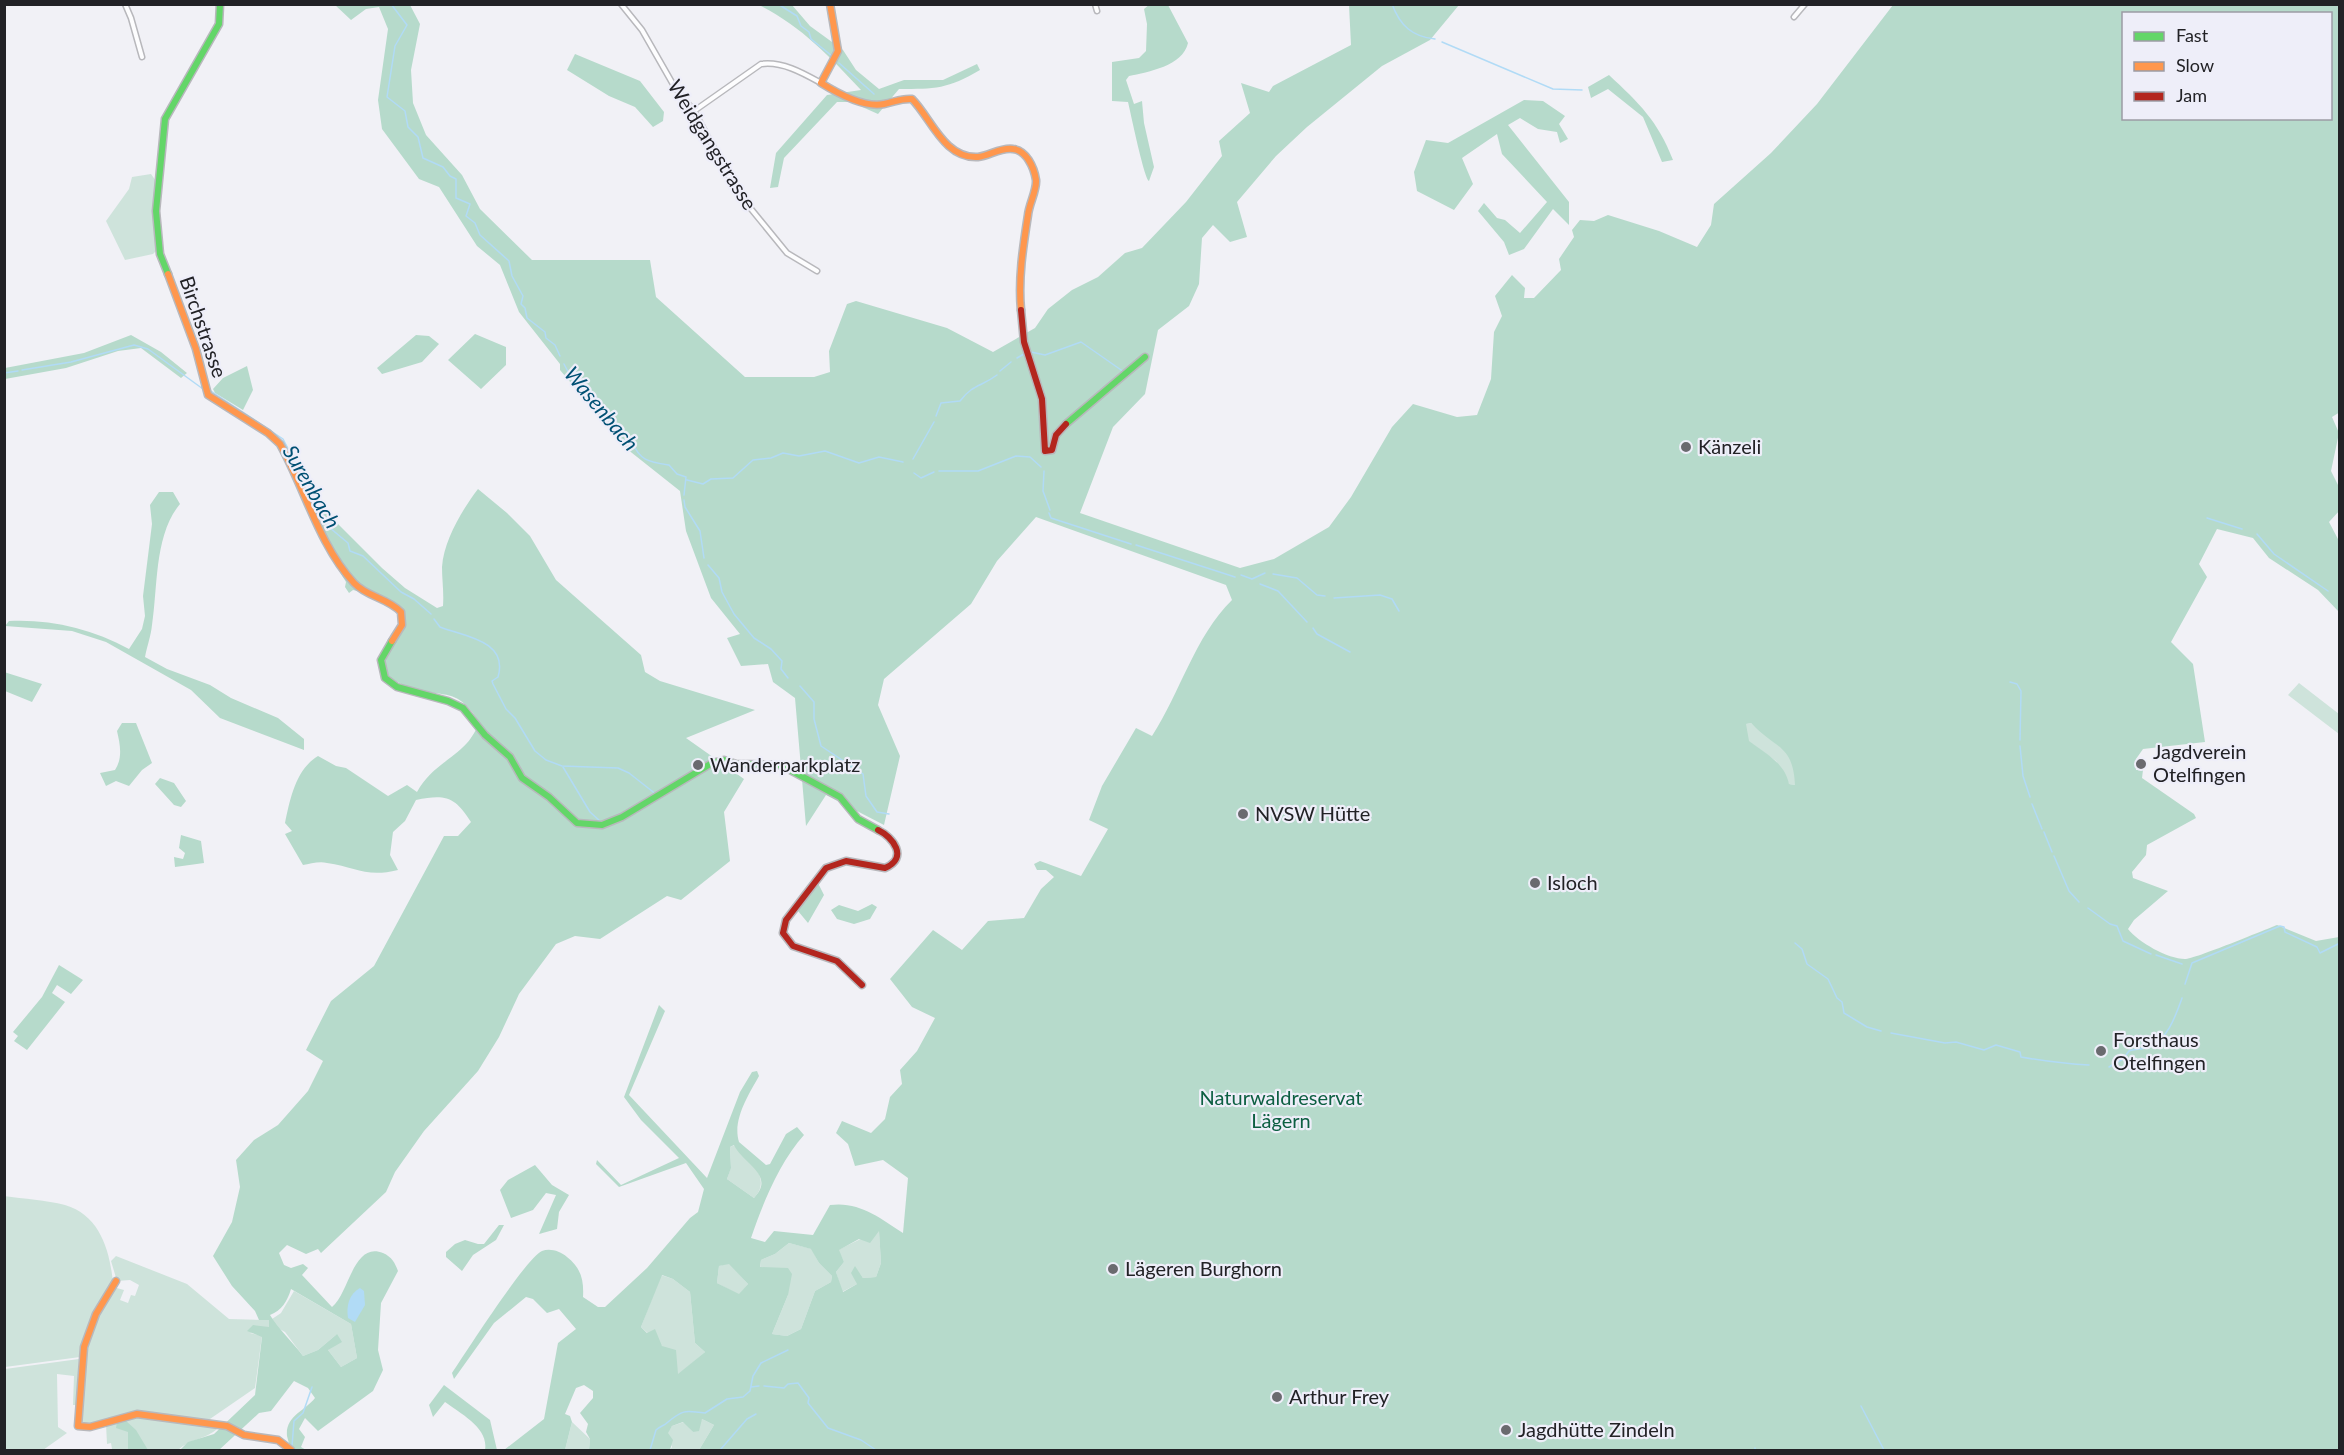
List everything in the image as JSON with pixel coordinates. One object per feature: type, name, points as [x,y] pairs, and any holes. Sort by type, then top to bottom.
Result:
[{"type":"street","points":[[125,4],[137,35],[142,57]]},
{"type":"street","name":"Birchstrasse","points":[[220,4],[220,20],[167,114],[156,211],[157,242],[196,349],[208,395],[268,433],[280,444],[338,562],[361,591],[392,604],[401,612],[402,625],[381,660],[381,670],[386,680],[397,687],[448,700],[463,708],[485,735],[510,757],[522,778],[549,797],[570,819],[581,825],[602,825],[622,817],[698,769],[724,760],[736,764],[781,765],[794,770],[840,797],[858,819],[884,831],[895,842],[897,856],[890,866],[885,868],[846,861],[824,870],[783,927],[783,935],[789,944],[834,959],[862,985]]},
{"type":"street","name":"Weidgangstrasse","points":[[621,4],[642,30],[674,86],[694,111],[738,193],[787,253],[817,272]]},
{"type":"street","points":[[821,83],[838,51],[830,4]]},
{"type":"street","points":[[1095,4],[1097,11]]},
{"type":"street","points":[[1794,17],[1805,4]]},
{"type":"street","points":[[694,111],[761,64],[772,64],[792,69],[833,91],[873,105],[901,98],[912,99],[938,136],[959,153],[977,157],[1011,148],[1021,151],[1030,162],[1036,181],[1028,213],[1019,285],[1024,342],[1042,399],[1042,443],[1046,452],[1052,450],[1060,429],[1145,357]]},
{"type":"street","points":[[116,1281],[96,1314],[84,1347],[78,1426],[90,1427],[137,1414],[225,1425],[235,1430],[278,1440],[291,1450]]},
{"type":"green space","name":"Naturwaldreservat Lägern","points":[[334,4],[410,5],[420,24],[411,70],[413,103],[426,135],[462,175],[480,209],[532,260],[650,260],[656,297],[745,377],[814,377],[830,372],[829,351],[847,304],[856,301],[947,328],[993,352],[1035,328],[1048,309],[1072,290],[1098,277],[1125,253],[1142,248],[1186,202],[1222,156],[1219,141],[1250,113],[1241,83],[1269,92],[1273,86],[1351,45],[1349,5],[1459,5],[1430,40],[1382,66],[1307,127],[1276,156],[1237,202],[1247,237],[1230,242],[1213,225],[1202,238],[1199,284],[1189,306],[1158,330],[1145,394],[1113,427],[1080,513],[1240,568],[1274,559],[1329,527],[1351,497],[1392,427],[1413,404],[1457,417],[1477,415],[1491,379],[1494,332],[1502,316],[1495,296],[1512,275],[1525,288],[1524,298],[1534,298],[1561,270],[1559,259],[1574,237],[1572,230],[1580,220],[1594,221],[1608,215],[1659,231],[1697,247],[1711,225],[1714,204],[1771,153],[1817,104],[1893,5],[2339,5],[2340,412],[2332,417],[2339,433],[2331,471],[2339,487],[2340,510],[2329,522],[2339,541],[2339,612],[2318,590],[2269,558],[2253,538],[2217,529],[2199,564],[2207,577],[2171,642],[2193,664],[2205,742],[2143,749],[2136,759],[2136,770],[2143,770],[2142,778],[2194,814],[2196,818],[2147,845],[2146,855],[2132,872],[2133,878],[2168,891],[2134,920],[2128,929],[2154,949],[2185,959],[2215,950],[2277,925],[2316,941],[2339,937],[2339,1450],[699,1450],[714,1425],[702,1419],[699,1431],[693,1432],[683,1422],[672,1426],[668,1433],[673,1440],[670,1450],[589,1450],[590,1439],[586,1432],[588,1424],[580,1413],[593,1398],[593,1391],[584,1385],[576,1388],[565,1414],[570,1416],[572,1422],[565,1450],[504,1450],[544,1419],[558,1343],[576,1329],[559,1309],[547,1313],[533,1299],[526,1297],[494,1323],[454,1379],[452,1373],[523,1270],[542,1251],[558,1252],[572,1261],[578,1270],[583,1285],[583,1297],[598,1307],[605,1307],[647,1268],[690,1218],[698,1212],[704,1189],[686,1163],[619,1187],[596,1164],[597,1160],[621,1185],[679,1158],[641,1120],[624,1097],[659,1005],[665,1011],[629,1095],[707,1178],[740,1092],[752,1072],[757,1071],[759,1076],[746,1099],[740,1116],[737,1134],[739,1142],[766,1165],[770,1164],[786,1134],[797,1127],[804,1135],[779,1171],[766,1197],[751,1238],[765,1242],[774,1231],[813,1235],[830,1205],[841,1204],[869,1212],[903,1233],[908,1178],[883,1160],[855,1166],[848,1144],[836,1133],[842,1121],[871,1133],[885,1119],[890,1097],[902,1084],[900,1070],[917,1051],[935,1018],[912,1007],[890,979],[933,930],[962,950],[988,921],[1024,918],[1041,889],[1054,877],[1046,870],[1037,870],[1034,864],[1040,861],[1081,876],[1108,829],[1089,820],[1102,786],[1136,728],[1152,736],[1208,630],[1232,600],[1226,585],[1036,517],[997,561],[971,604],[884,679],[878,705],[900,756],[884,825],[826,795],[806,826],[795,698],[773,682],[768,664],[741,666],[727,638],[740,634],[711,598],[686,531],[680,491],[627,449],[560,370],[560,364],[519,312],[500,265],[477,246],[439,187],[419,179],[382,129],[378,100],[388,29],[379,7],[366,9],[351,20]],"holes":[[[1751,723],[1787,754],[1794,772],[1795,785],[1789,784],[1783,770],[1774,759],[1749,741],[1746,724]],[[734,1145],[760,1176],[760,1190],[754,1198],[727,1179],[731,1168],[730,1147]],[[879,1231],[881,1263],[876,1277],[863,1278],[855,1266],[851,1273],[857,1284],[843,1292],[836,1272],[844,1262],[839,1250],[859,1239],[870,1243]],[[789,1243],[811,1249],[819,1263],[832,1276],[831,1282],[815,1291],[801,1329],[787,1336],[772,1334],[788,1295],[792,1274],[788,1268],[760,1267],[761,1260],[775,1254]],[[729,1264],[748,1284],[739,1294],[717,1283],[719,1266]],[[662,1275],[673,1279],[690,1292],[695,1343],[705,1352],[678,1374],[676,1350],[662,1346],[655,1329],[647,1333],[641,1327]]]},
{"type":"green space","points":[[1150,4],[1168,5],[1188,43],[1185,51],[1179,57],[1164,67],[1129,76],[1126,80],[1134,104],[1142,101],[1144,123],[1154,167],[1149,181],[1141,158],[1128,102],[1112,101],[1112,62],[1139,58],[1146,51],[1147,24],[1144,9]]},
{"type":"green space","points":[[759,5],[792,5],[810,26],[843,50],[856,70],[879,89],[904,80],[943,80],[977,64],[980,70],[941,87],[899,89],[878,114],[851,102],[837,102],[784,158],[778,187],[770,188],[776,153],[827,95],[861,90],[801,32]]},
{"type":"green space","points":[[575,54],[640,81],[664,112],[663,121],[653,127],[635,107],[609,96],[567,70]]},
{"type":"green space","points":[[1609,75],[1647,113],[1661,134],[1673,160],[1662,162],[1643,117],[1608,89],[1591,98],[1588,87]]},
{"type":"green space","points":[[1524,100],[1543,101],[1565,116],[1559,124],[1568,139],[1560,143],[1557,132],[1538,129],[1520,118],[1508,125],[1569,202],[1569,225],[1553,209],[1524,249],[1509,255],[1504,242],[1478,211],[1484,203],[1497,218],[1505,220],[1520,233],[1547,202],[1502,154],[1497,134],[1462,158],[1473,184],[1454,210],[1417,191],[1414,172],[1426,140],[1448,143]]},
{"type":"green space","points":[[151,174],[158,184],[154,221],[157,250],[153,254],[125,260],[106,221],[129,189],[132,177]]},
{"type":"green space","points":[[475,334],[506,347],[506,365],[481,389],[448,360]]},
{"type":"green space","points":[[131,335],[161,352],[187,373],[181,378],[141,348],[118,351],[66,368],[5,379],[5,368],[84,353]]},
{"type":"green space","points":[[416,335],[429,336],[439,344],[422,362],[382,374],[377,368]]},
{"type":"green space","points":[[247,366],[253,390],[243,410],[215,393],[213,389],[223,378]]},
{"type":"green space","points":[[478,489],[530,536],[556,580],[641,655],[645,672],[660,681],[755,710],[686,738],[744,779],[724,812],[730,861],[681,900],[667,896],[600,939],[575,936],[556,944],[519,994],[499,1037],[478,1071],[424,1131],[395,1172],[386,1192],[321,1253],[318,1249],[306,1254],[287,1245],[279,1253],[284,1265],[291,1268],[303,1264],[308,1268],[302,1275],[332,1307],[358,1261],[365,1255],[373,1251],[383,1253],[393,1260],[398,1271],[381,1303],[378,1350],[383,1370],[373,1391],[318,1431],[305,1418],[299,1429],[305,1437],[301,1447],[306,1450],[290,1450],[287,1429],[296,1414],[315,1398],[308,1388],[294,1381],[271,1411],[259,1413],[219,1450],[180,1450],[188,1442],[214,1434],[255,1395],[262,1337],[247,1331],[253,1325],[269,1327],[269,1320],[259,1320],[255,1311],[232,1286],[213,1256],[232,1222],[240,1187],[236,1160],[254,1140],[278,1125],[308,1091],[323,1061],[306,1050],[331,1001],[374,966],[444,836],[458,836],[471,822],[460,807],[449,799],[435,797],[416,800],[405,821],[393,832],[390,855],[398,870],[377,873],[324,862],[303,865],[285,834],[292,831],[285,823],[295,785],[304,769],[318,756],[336,766],[346,768],[388,796],[407,785],[417,792],[428,776],[467,743],[480,723],[472,711],[457,699],[409,687],[387,676],[384,654],[400,626],[398,610],[370,594],[353,590],[349,593],[345,587],[346,582],[333,561],[333,551],[308,500],[311,497],[405,588],[437,608],[443,606],[442,567],[446,546],[460,516]],"holes":[[[291,1289],[351,1324],[357,1358],[341,1367],[328,1350],[342,1342],[337,1334],[318,1350],[303,1356],[270,1315],[284,1305]]]},
{"type":"green space","points":[[159,492],[173,492],[180,504],[172,517],[161,546],[151,629],[145,657],[278,718],[304,739],[304,750],[220,718],[191,690],[106,642],[72,631],[5,626],[9,621],[56,624],[101,636],[129,649],[142,629],[145,616],[143,596],[152,524],[150,505]]},
{"type":"green space","points":[[4,672],[42,684],[32,702],[5,691]]},
{"type":"green space","points":[[2299,683],[2339,714],[2339,734],[2288,695]]},
{"type":"green space","points":[[122,723],[136,723],[152,763],[142,770],[129,786],[116,781],[106,786],[100,773],[115,770],[118,765],[120,751],[117,731]]},
{"type":"green space","points":[[1751,723],[1786,750],[1793,762],[1795,785],[1789,784],[1776,761],[1748,741],[1745,724]]},
{"type":"green space","points":[[160,778],[174,783],[186,801],[181,807],[174,805],[155,784]]},
{"type":"green space","points":[[181,835],[201,841],[204,863],[175,867],[174,857],[183,859],[185,853],[179,848]]},
{"type":"green space","points":[[818,883],[824,895],[808,923],[798,911]]},
{"type":"green space","points":[[872,904],[877,907],[870,919],[854,924],[837,919],[831,910],[839,905],[858,911]]},
{"type":"green space","points":[[59,965],[83,980],[71,994],[57,985],[52,993],[65,1002],[27,1050],[14,1041],[18,1036],[13,1032],[42,997]]},
{"type":"green space","points":[[735,1145],[752,1163],[760,1176],[759,1191],[754,1198],[727,1179],[731,1167],[730,1147]]},
{"type":"green space","points":[[535,1165],[552,1185],[569,1195],[559,1212],[557,1229],[539,1234],[556,1195],[546,1193],[533,1210],[511,1218],[500,1190],[508,1180]]},
{"type":"green space","points":[[4,1196],[65,1205],[87,1217],[101,1236],[106,1247],[113,1283],[85,1338],[80,1357],[5,1367]]},
{"type":"green space","points":[[499,1225],[504,1225],[496,1240],[473,1255],[462,1271],[446,1257],[446,1252],[455,1244],[465,1240],[484,1244]]},
{"type":"green space","points":[[879,1230],[881,1263],[876,1277],[863,1278],[855,1267],[857,1284],[842,1292],[836,1272],[844,1262],[838,1250]]},
{"type":"green space","points":[[789,1243],[812,1249],[819,1263],[832,1276],[831,1282],[815,1291],[801,1329],[787,1336],[772,1334],[788,1295],[788,1268],[760,1268],[761,1260],[775,1254]]},
{"type":"green space","points":[[116,1256],[187,1284],[229,1319],[269,1320],[269,1327],[250,1333],[262,1336],[255,1388],[207,1421],[137,1413],[89,1425],[78,1424],[83,1370],[96,1320],[113,1287],[124,1290],[120,1300],[128,1303],[131,1295],[135,1296],[139,1285],[130,1280],[117,1281],[111,1261]]},
{"type":"green space","points":[[729,1263],[748,1284],[739,1295],[717,1283],[719,1266]]},
{"type":"green space","points":[[661,1275],[673,1279],[690,1292],[695,1343],[705,1352],[678,1375],[662,1346],[641,1327]]},
{"type":"green space","points":[[294,1291],[351,1324],[357,1358],[341,1367],[328,1350],[337,1334],[318,1350],[303,1356],[285,1332],[276,1327],[272,1319],[281,1313]]},
{"type":"green space","points":[[79,1359],[76,1405],[73,1405],[74,1376],[57,1374],[58,1427],[67,1433],[43,1450],[5,1450],[5,1369]]},
{"type":"green space","points":[[444,1385],[490,1420],[497,1450],[485,1450],[483,1435],[478,1428],[445,1402],[433,1417],[429,1405]]},
{"type":"green space","points":[[135,1416],[220,1426],[211,1434],[188,1443],[178,1450],[106,1450],[112,1449],[111,1443],[107,1444],[106,1424]]},
{"type":"green space","points":[[702,1419],[714,1425],[699,1450],[670,1450],[672,1447],[667,1433],[672,1426],[684,1422],[693,1432]]},
{"type":"green space","points":[[125,1420],[136,1430],[148,1450],[128,1450],[128,1432],[116,1428],[117,1422]]},
{"type":"green space","points":[[572,1422],[590,1439],[589,1450],[565,1450]]},
{"type":"water","points":[[360,1288],[364,1291],[365,1305],[355,1322],[348,1318],[347,1309],[351,1297]]},
{"type":"waterway","name":"Wasenbach","points":[[391,4],[407,25],[395,46],[387,97],[405,111],[408,127],[418,137],[423,158],[443,167],[450,176],[456,179],[456,198],[470,204],[466,216],[475,223],[480,235],[509,261],[512,276],[523,296],[521,304],[525,308],[527,318],[545,332],[546,338],[555,345],[560,356]]},
{"type":"waterway","points":[[778,4],[797,16],[801,26],[809,32],[811,39],[832,56]]},
{"type":"waterway","points":[[1392,4],[1408,29],[1420,36],[1435,39]]},
{"type":"waterway","points":[[1442,42],[1553,89],[1582,90]]},
{"type":"waterway","points":[[839,63],[874,94]]},
{"type":"waterway","points":[[1031,352],[1045,355],[1081,342],[1124,372]]},
{"type":"waterway","name":"Surenbach","points":[[22,370],[71,362],[134,345],[148,349],[203,389]]},
{"type":"waterway","points":[[1017,358],[1024,354]]},
{"type":"waterway","points":[[1000,371],[1011,362]]},
{"type":"waterway","name":"Wasenbach","points":[[564,364],[575,385],[584,386],[599,400],[622,440],[631,440],[641,456],[655,463],[669,465],[677,474],[686,477],[684,495]]},
{"type":"waterway","name":"Surenbach","points":[[4,373],[18,371]]},
{"type":"waterway","points":[[936,416],[941,403],[960,401],[973,388],[997,375]]},
{"type":"waterway","name":"Surenbach","points":[[211,391],[283,439],[330,528],[348,543],[350,551],[363,556],[401,592],[414,599],[431,614]]},
{"type":"waterway","points":[[913,459],[934,422]]},
{"type":"waterway","points":[[687,480],[703,484],[711,479],[733,478],[753,460],[771,458],[783,453],[799,456],[825,451],[859,463],[879,457],[903,462]]},
{"type":"waterway","points":[[939,471],[978,471],[1016,456],[1030,457],[1041,467]]},
{"type":"waterway","points":[[1044,471],[1043,491],[1050,510]]},
{"type":"waterway","points":[[914,473],[921,478],[934,472]]},
{"type":"waterway","name":"Wasenbach","points":[[684,500],[685,507],[700,531],[704,558]]},
{"type":"waterway","points":[[1049,513],[1051,518],[1131,544]]},
{"type":"waterway","points":[[2207,518],[2242,529]]},
{"type":"waterway","points":[[2257,534],[2274,554],[2328,591]]},
{"type":"waterway","points":[[1136,545],[1235,577]]},
{"type":"waterway","name":"Wasenbach","points":[[708,565],[719,578],[722,592],[734,614],[754,638],[771,649],[782,661],[781,669],[788,678]]},
{"type":"waterway","points":[[1241,575],[1252,579],[1265,573]]},
{"type":"waterway","points":[[1273,574],[1297,578],[1317,595],[1325,596]]},
{"type":"waterway","points":[[1260,584],[1278,591],[1307,622]]},
{"type":"waterway","points":[[1334,598],[1380,595],[1392,599],[1399,611]]},
{"type":"waterway","name":"Surenbach","points":[[434,619],[440,627],[471,637],[490,647],[497,655],[500,665],[498,677],[492,681],[493,684],[506,709],[515,718],[535,751],[546,760],[562,766],[618,768],[629,773],[657,795]]},
{"type":"waterway","points":[[1313,628],[1317,634],[1350,652]]},
{"type":"waterway","points":[[2010,682],[2017,684],[2021,691],[2020,740]]},
{"type":"waterway","name":"Wasenbach","points":[[800,686],[814,702],[814,719],[821,746],[863,774],[866,796],[877,812],[889,814]]},
{"type":"waterway","points":[[2020,746],[2023,776],[2030,797]]},
{"type":"waterway","name":"Surenbach","points":[[563,767],[590,812],[600,821]]},
{"type":"waterway","points":[[2032,804],[2042,829]]},
{"type":"waterway","points":[[2044,832],[2052,852]]},
{"type":"waterway","points":[[2054,856],[2069,891],[2079,902]]},
{"type":"waterway","points":[[2088,908],[2110,924],[2117,926],[2123,941],[2151,954]]},
{"type":"waterway","points":[[2185,984],[2192,963],[2280,926],[2284,927],[2285,932],[2317,947],[2320,953],[2340,943]]},
{"type":"waterway","points":[[1795,943],[1802,949],[1807,964],[1828,979],[1837,998],[1842,1002],[1844,1013],[1867,1027],[1881,1031]]},
{"type":"waterway","points":[[2156,955],[2182,964]]},
{"type":"waterway","points":[[2109,1067],[2123,1059],[2129,1051],[2147,1048],[2160,1040],[2170,1027],[2182,998]]},
{"type":"waterway","points":[[1891,1033],[1945,1043],[1956,1042],[1984,1050],[1996,1045],[2020,1052],[2021,1057],[2089,1065]]},
{"type":"waterway","points":[[650,1450],[656,1430],[683,1412],[705,1413],[727,1399],[743,1397],[750,1391],[753,1376],[761,1363],[788,1350]]},
{"type":"waterway","points":[[764,1386],[784,1388],[788,1384],[798,1383],[809,1398],[808,1403],[828,1428],[861,1440],[876,1450]]},
{"type":"waterway","points":[[751,1387],[759,1386]]},
{"type":"waterway","points":[[292,1446],[294,1421],[303,1413],[312,1387]]},
{"type":"waterway","points":[[1861,1406],[1884,1450]]},
{"type":"waterway","points":[[720,1450],[747,1419],[756,1414]]},
{"type":"traffic: fast","points":[[168,274],[160,254],[156,211],[165,119],[219,24],[220,4]]},
{"type":"traffic: fast","points":[[1066,424],[1145,357]]},
{"type":"traffic: fast","points":[[392,641],[381,660],[385,678],[397,687],[448,701],[463,708],[485,735],[510,757],[522,778],[549,797],[577,823],[602,825],[622,817],[712,763],[724,760],[736,764],[781,765],[840,797],[858,819],[878,830]]},
{"type":"traffic: slow","points":[[830,4],[838,51],[821,83],[843,95],[868,104],[876,105],[912,99],[947,145],[966,156],[978,157],[1004,149],[1013,149],[1022,152],[1029,160],[1036,184],[1023,251],[1021,310]]},
{"type":"traffic: slow","points":[[168,274],[196,349],[208,395],[268,433],[280,444],[322,534],[342,568],[359,588],[396,607],[401,612],[402,625],[392,641]]},
{"type":"traffic: slow","points":[[116,1281],[96,1314],[84,1347],[78,1426],[90,1427],[137,1414],[227,1426],[244,1435],[278,1440],[291,1450]]},
{"type":"traffic: jam","points":[[1021,310],[1024,342],[1042,399],[1045,451],[1052,450],[1056,435],[1066,424]]},
{"type":"traffic: jam","points":[[862,985],[837,961],[793,946],[783,933],[786,920],[826,868],[846,861],[885,868],[892,864],[896,859],[896,848],[889,837],[878,830]]},
{"type":"place","name":"Känzeli","points":[[1686,447]]},
{"type":"place","name":"Jagdverein Otelfingen","points":[[2141,764]]},
{"type":"place","name":"Wanderparkplatz","points":[[698,765]]},
{"type":"place","name":"NVSW Hütte","points":[[1243,814]]},
{"type":"place","name":"Isloch","points":[[1535,883]]},
{"type":"place","name":"Forsthaus Otelfingen","points":[[2101,1051]]},
{"type":"place","name":"Lägeren Burghorn","points":[[1113,1269]]},
{"type":"place","name":"Arthur Frey","points":[[1277,1397]]},
{"type":"place","name":"Jagdhütte Zindeln","points":[[1506,1430]]}]
